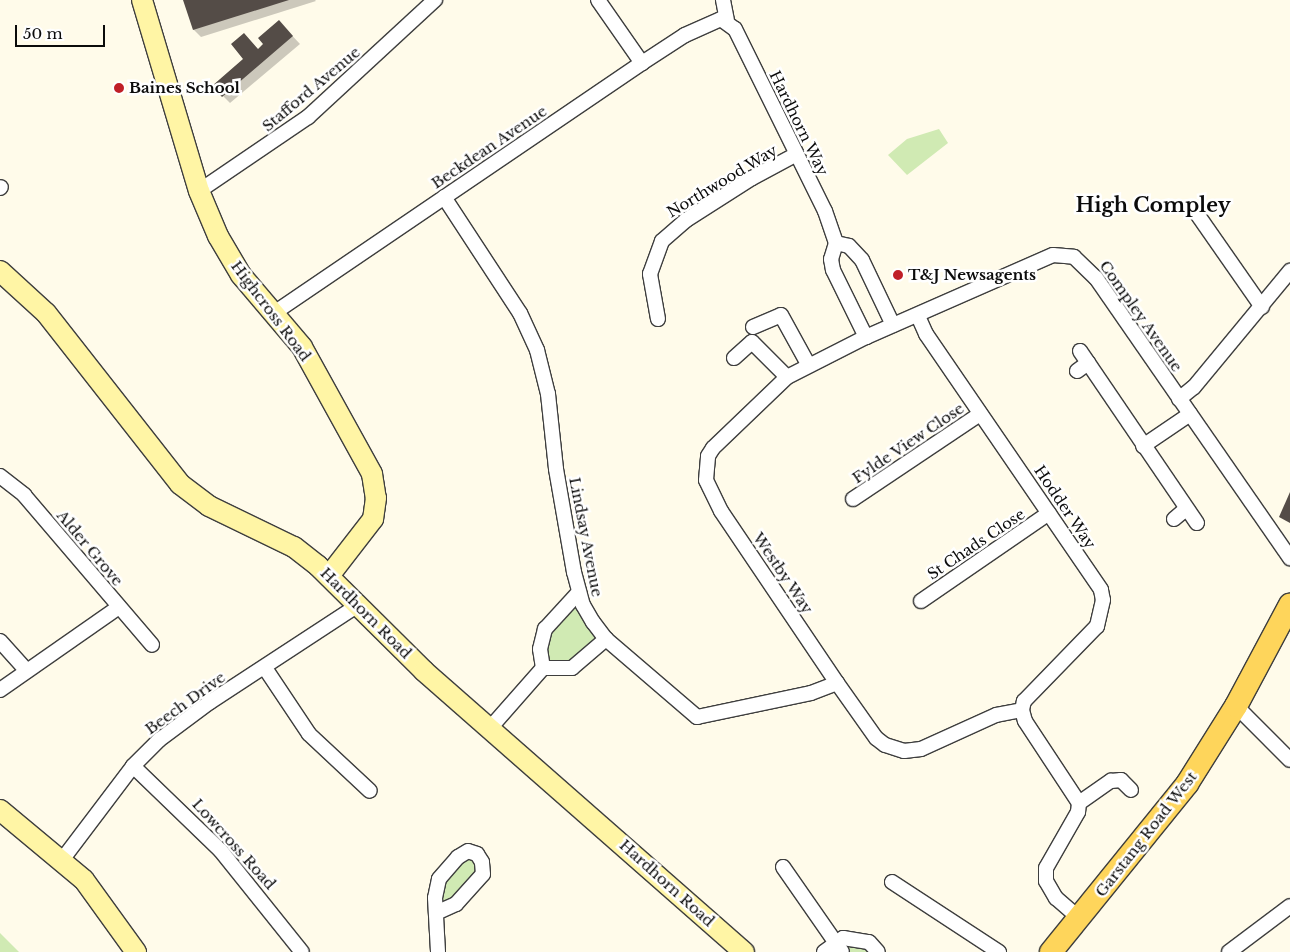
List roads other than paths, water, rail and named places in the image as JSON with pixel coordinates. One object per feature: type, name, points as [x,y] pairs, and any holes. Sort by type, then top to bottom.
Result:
[{"type":"main road","name":"Garstang Road West","points":[[1051,952],[1080,919],[1187,784],[1236,706],[1290,605]]},
{"type":"street","name":"Highcross Road","points":[[142,0],[199,191],[225,249],[248,284],[302,347],[376,486],[375,511],[368,527],[329,576]]},
{"type":"street","name":"Stafford Avenue","points":[[199,191],[308,117],[435,0]]},
{"type":"street","points":[[598,0],[642,63]]},
{"type":"street","points":[[723,0],[727,20]]},
{"type":"street","name":"Beckdean Avenue","points":[[274,313],[642,63],[701,26],[720,19],[727,20]]},
{"type":"street","name":"Hardhorn Way","points":[[727,20],[735,29],[825,211],[836,243],[831,260],[833,270],[866,337]]},
{"type":"street","name":"Northwood Way","points":[[658,319],[650,274],[662,241],[686,220],[752,178],[796,155]]},
{"type":"street","name":"Lindsay Avenue","points":[[444,197],[520,313],[537,350],[548,394],[563,515],[578,592],[587,615],[606,639],[697,717],[811,694],[837,683]]},
{"type":"street","points":[[1195,211],[1262,307]]},
{"type":"street","points":[[836,243],[849,246],[862,260],[893,325]]},
{"type":"street","name":"Compley Avenue","points":[[866,337],[918,316],[1053,255],[1074,257],[1093,273],[1290,558]]},
{"type":"street","name":"Hardhorn Road","points":[[0,271],[42,308],[180,484],[209,506],[294,547],[329,576],[424,670],[491,727],[735,949]]},
{"type":"street","points":[[1179,399],[1194,387],[1290,271]]},
{"type":"street","points":[[753,328],[782,315],[808,364]]},
{"type":"street","name":"Hodder Way","points":[[918,316],[926,334],[1101,590],[1101,613],[1097,626],[1024,700],[1022,710]]},
{"type":"street","name":"Westby Way","points":[[866,337],[808,364],[787,377],[713,448],[708,456],[706,480],[721,511],[837,683],[876,738],[885,746],[904,751],[921,749],[996,715],[1022,710]]},
{"type":"street","points":[[734,358],[752,342],[787,377]]},
{"type":"street","points":[[1080,351],[1082,367],[1143,446],[1196,523]]},
{"type":"street","name":"Fylde View Close","points":[[853,499],[980,414]]},
{"type":"street","points":[[1143,446],[1190,414]]},
{"type":"street","name":"Alder Grove","points":[[0,476],[24,494],[152,645]]},
{"type":"street","points":[[1174,519],[1186,509]]},
{"type":"street","name":"St Chads Close","points":[[921,601],[1050,513]]},
{"type":"street","points":[[543,668],[540,649],[545,629],[578,592]]},
{"type":"street","name":"Beech Drive","points":[[62,860],[133,766],[175,727],[358,605]]},
{"type":"street","points":[[0,690],[119,607]]},
{"type":"street","points":[[491,727],[543,668],[572,668],[606,639]]},
{"type":"street","points":[[0,640],[27,671]]},
{"type":"street","points":[[265,668],[309,734],[370,791]]},
{"type":"street","points":[[1236,706],[1290,760]]},
{"type":"street","points":[[1022,710],[1025,721],[1080,803]]},
{"type":"street","name":"Lowcross Road","points":[[133,766],[222,851],[302,952]]},
{"type":"street","points":[[1080,919],[1056,898],[1046,881],[1046,868],[1078,812],[1080,803],[1111,781],[1121,780],[1131,790]]},
{"type":"street","points":[[0,810],[84,880],[136,952]]},
{"type":"street","points":[[783,867],[838,947]]},
{"type":"street","points":[[904,890],[911,877]]},
{"type":"street","points":[[892,882],[999,952]]},
{"type":"street","points":[[1229,952],[1290,906]]},
{"type":"street","points":[[438,912],[438,952]]},
{"type":"street","points":[[824,952],[855,939],[868,942],[878,952]]},
{"type":"place","name":"Baines School","points":[[119,88]]},
{"type":"place","name":"T&J Newsagents","points":[[898,275]]},
{"type":"district","name":"High Compley","points":[[1153,205]]}]
